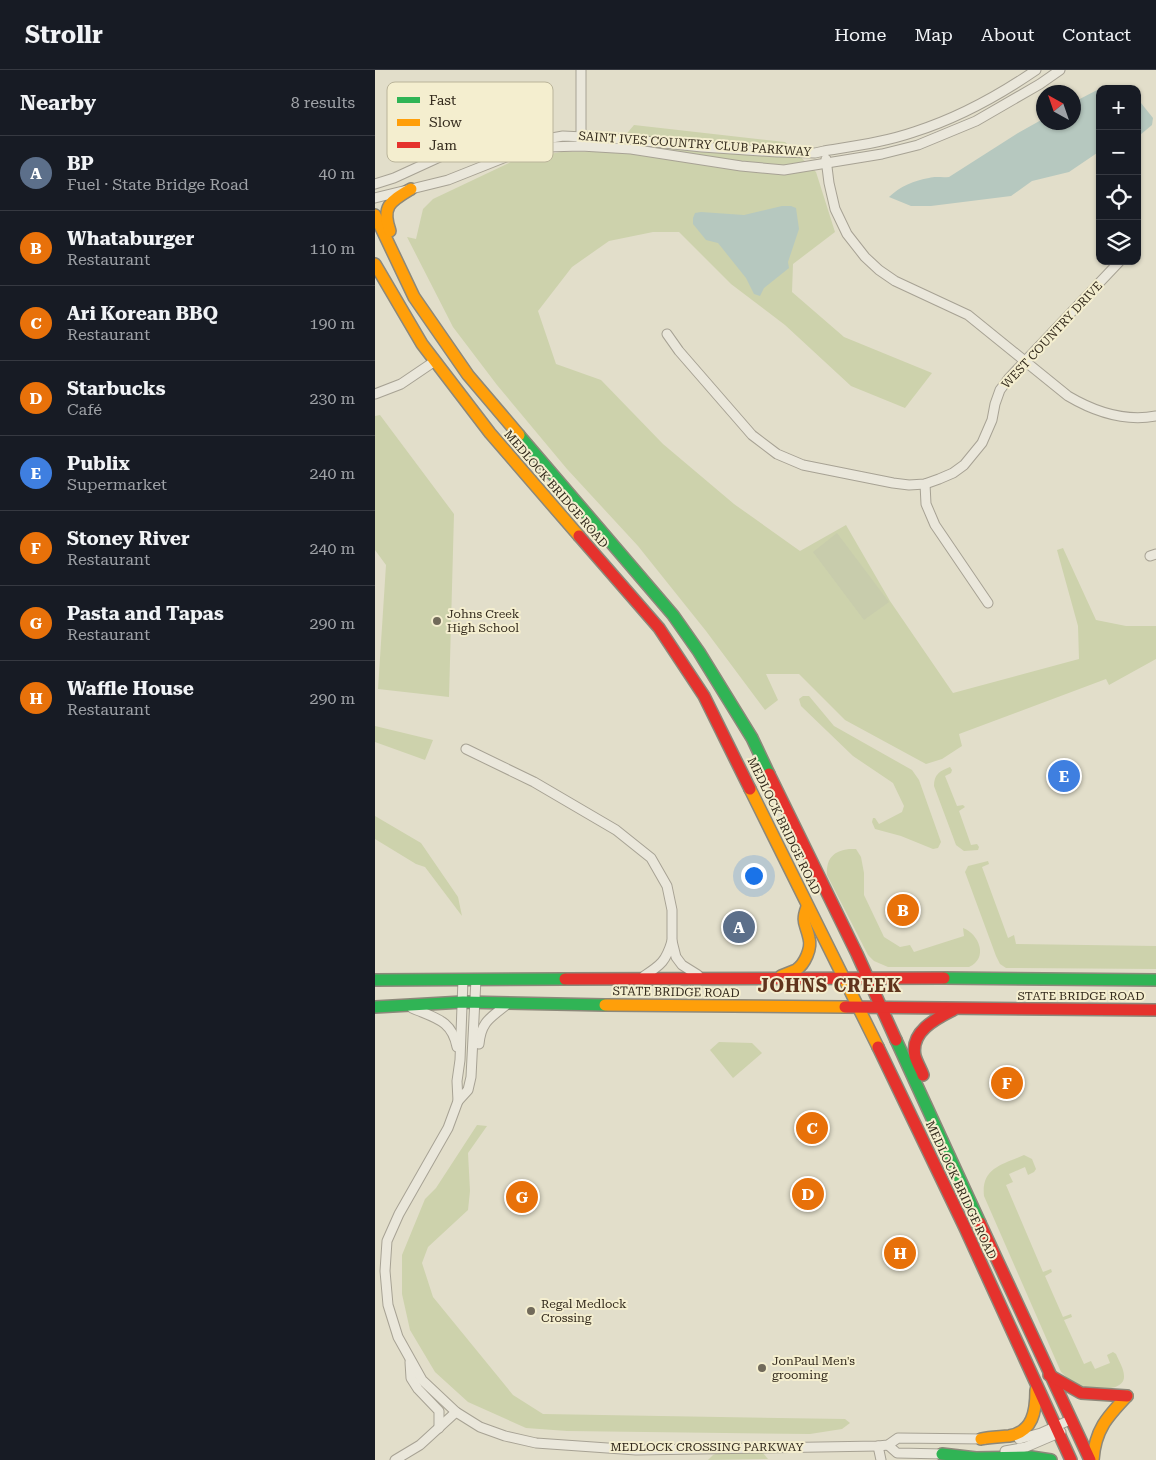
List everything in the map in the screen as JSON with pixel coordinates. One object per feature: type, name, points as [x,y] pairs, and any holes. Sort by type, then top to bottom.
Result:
[{"type":"highway","name":"MEDLOCK BRIDGE ROAD","points":[[411,189],[388,205],[385,219],[399,249],[437,317],[445,335],[446,344]]},
{"type":"highway","name":"MEDLOCK BRIDGE ROAD","points":[[375,215],[415,298],[468,375],[673,615],[699,652],[752,738],[868,977],[1049,1375],[1091,1460]]},
{"type":"highway","name":"MEDLOCK BRIDGE ROAD","points":[[375,264],[422,344],[489,434],[659,628],[704,696],[844,977],[965,1228],[1071,1460]]},
{"type":"highway","points":[[778,978],[797,968],[806,958],[810,940],[803,918],[808,905]]},
{"type":"highway","name":"STATE BRIDGE ROAD","points":[[375,980],[868,977],[1156,980]]},
{"type":"highway","name":"STATE BRIDGE ROAD","points":[[375,1007],[476,1002],[507,1004],[1156,1010]]},
{"type":"highway","points":[[927,1108],[928,1088],[915,1055],[916,1040],[930,1022],[956,1008]]},
{"type":"highway","points":[[1049,1375],[1081,1393],[1127,1396],[1101,1426],[1095,1438],[1091,1460]]},
{"type":"highway","points":[[981,1439],[991,1436],[1014,1435],[1025,1429],[1033,1420],[1035,1414],[1036,1386]]},
{"type":"highway","points":[[942,1454],[960,1458],[997,1459],[1031,1457],[1051,1460]]},
{"type":"street","points":[[581,70],[581,142]]},
{"type":"street","name":"SAINT IVES COUNTRY CLUB PARKWAY","points":[[553,146],[626,139],[702,147],[815,153],[883,141],[922,130],[961,114],[1002,93],[1036,70]]},
{"type":"street","name":"SAINT IVES COUNTRY CLUB PARKWAY","points":[[553,138],[563,136],[581,142],[741,166],[784,170],[882,154],[917,145],[977,121],[1060,70]]},
{"type":"street","points":[[824,151],[835,210],[847,234],[865,257],[879,270],[895,281],[968,315],[1068,396],[1096,410],[1115,415],[1134,418],[1156,416]]},
{"type":"street","name":"SAINT IVES COUNTRY CLUB PARKWAY","points":[[375,184],[394,178],[429,162]]},
{"type":"street","name":"SAINT IVES COUNTRY CLUB PARKWAY","points":[[375,198],[448,180],[493,162]]},
{"type":"street","name":"WEST COUNTRY DRIVE","points":[[667,334],[679,351],[752,435],[777,454],[803,465],[893,483],[925,484],[953,473],[975,454],[988,431],[1000,390],[1009,378],[1116,265]]},
{"type":"street","points":[[375,394],[401,384],[435,361]]},
{"type":"street","points":[[925,484],[926,504],[935,525],[988,603]]},
{"type":"street","points":[[465,749],[533,782],[616,830],[651,858],[667,886],[672,910],[672,941],[676,957],[682,965],[705,978]]},
{"type":"street","points":[[641,978],[661,965],[667,957],[672,941]]},
{"type":"street","name":"MEDLOCK CROSSING PARKWAY","points":[[458,1101],[457,1081],[460,1060],[463,979]]},
{"type":"street","name":"MEDLOCK CROSSING PARKWAY","points":[[476,980],[473,1060],[468,1090],[458,1101],[448,1128],[399,1214],[387,1241],[385,1272],[388,1305],[398,1336],[422,1380],[456,1412],[480,1427],[505,1436],[536,1443],[636,1450],[883,1446],[899,1438],[1013,1440],[1056,1430]]},
{"type":"street","name":"MEDLOCK CROSSING PARKWAY","points":[[473,1060],[478,1053],[481,1029],[486,1021],[507,1004]]},
{"type":"street","name":"MEDLOCK CROSSING PARKWAY","points":[[408,1006],[443,1020],[456,1039],[460,1060]]},
{"type":"street","name":"MEDLOCK CROSSING PARKWAY","points":[[410,1357],[411,1378],[418,1389],[439,1411],[439,1428]]},
{"type":"street","points":[[395,1460],[414,1449],[456,1412]]},
{"type":"street","name":"MEDLOCK CROSSING PARKWAY","points":[[883,1446],[897,1453],[942,1454],[1011,1451],[1026,1447],[1056,1430],[1072,1424]]},
{"type":"street","points":[[881,1460],[883,1446]]},
{"type":"green space","points":[[634,125],[785,142],[816,172],[835,232],[793,264],[792,292],[844,337],[932,373],[905,408],[851,386],[785,325],[731,284],[679,232],[653,232],[609,241],[572,267],[538,311],[556,364],[601,380],[663,444],[734,504],[800,551],[846,525],[890,601],[953,693],[1079,659],[1078,626],[1057,550],[1063,548],[1096,620],[1126,626],[1156,626],[1156,659],[1109,685],[1106,679],[959,734],[962,746],[942,759],[926,764],[845,720],[799,674],[766,674],[778,700],[765,710],[706,631],[638,546],[567,469],[497,385],[453,327],[407,237],[416,239],[423,209],[433,199],[511,162],[553,162],[553,153],[561,152],[611,152]]},
{"type":"green space","points":[[380,415],[454,514],[449,697],[378,689],[386,565],[375,550],[375,416]]},
{"type":"green space","points":[[837,533],[889,602],[864,620],[813,552]]},
{"type":"green space","points":[[803,696],[809,696],[834,726],[912,770],[919,780],[941,842],[938,848],[933,849],[901,836],[875,829],[872,822],[873,818],[879,824],[902,812],[904,806],[893,783],[853,756],[801,706],[799,699]]},
{"type":"green space","points":[[375,726],[433,740],[425,760],[375,742]]},
{"type":"green space","points":[[950,767],[951,773],[945,776],[957,806],[963,805],[965,807],[959,811],[971,845],[977,844],[978,850],[964,851],[956,845],[934,786],[938,774]]},
{"type":"green space","points":[[375,816],[421,843],[458,897],[462,916],[425,867],[416,864],[375,839]]},
{"type":"green space","points":[[849,849],[856,849],[861,857],[864,873],[864,895],[884,937],[900,947],[910,945],[914,952],[964,936],[963,928],[973,935],[979,946],[979,958],[975,963],[969,967],[888,967],[874,961],[868,955],[827,875],[828,864],[832,856]]},
{"type":"green space","points":[[988,861],[989,864],[982,867],[1008,938],[1014,935],[1016,944],[1156,946],[1156,969],[1006,968],[1000,964],[996,956],[965,872],[968,866]]},
{"type":"green space","points":[[719,1042],[752,1043],[762,1053],[733,1078],[710,1050]]},
{"type":"green space","points":[[477,1125],[487,1126],[468,1153],[470,1191],[468,1210],[428,1247],[422,1263],[433,1297],[513,1395],[543,1414],[845,1419],[850,1423],[842,1429],[810,1434],[567,1431],[526,1428],[468,1402],[435,1372],[410,1330],[402,1294],[402,1255],[425,1199],[436,1188]]},
{"type":"green space","points":[[1024,1155],[1032,1159],[1036,1169],[1028,1175],[1025,1167],[1009,1174],[1013,1182],[1006,1185],[1043,1272],[1051,1269],[1052,1272],[1045,1276],[1063,1317],[1071,1314],[1072,1317],[1064,1320],[1084,1364],[1091,1361],[1095,1369],[1110,1363],[1107,1355],[1113,1352],[1116,1354],[1124,1376],[1123,1381],[1113,1388],[1079,1389],[1061,1372],[984,1196],[986,1179],[990,1173],[1001,1165]]},
{"type":"green space","points":[[722,1452],[763,1453],[768,1459],[708,1460],[713,1455]]},
{"type":"shaded area","points":[[1096,91],[1096,154],[1069,172],[1032,181],[1011,196],[931,206],[911,206],[889,197],[907,184],[918,180],[949,177],[1036,123],[1036,130],[1081,130],[1081,98]]},
{"type":"shaded area","points":[[1141,103],[1153,118],[1152,125],[1141,134]]},
{"type":"shaded area","points":[[782,206],[796,208],[799,229],[788,262],[789,268],[764,288],[760,296],[754,294],[746,278],[718,243],[706,240],[693,224],[693,218],[695,213],[701,212],[744,215]]},
{"type":"traffic: fast","points":[[519,435],[673,615],[699,652],[752,738],[769,774]]},
{"type":"traffic: fast","points":[[944,978],[1156,980]]},
{"type":"traffic: fast","points":[[375,980],[565,979]]},
{"type":"traffic: fast","points":[[375,1007],[463,1002],[605,1005]]},
{"type":"traffic: fast","points":[[896,1040],[980,1223]]},
{"type":"traffic: fast","points":[[942,1454],[976,1458],[1031,1457],[1051,1460]]},
{"type":"traffic: slow","points":[[390,231],[387,223],[387,210],[393,201],[411,189]]},
{"type":"traffic: slow","points":[[375,215],[414,297],[468,375],[519,435]]},
{"type":"traffic: slow","points":[[375,264],[422,344],[490,433],[579,536]]},
{"type":"traffic: slow","points":[[750,789],[878,1047]]},
{"type":"traffic: slow","points":[[781,976],[796,970],[807,956],[810,942],[804,920],[807,907]]},
{"type":"traffic: slow","points":[[605,1005],[845,1007]]},
{"type":"traffic: slow","points":[[981,1439],[1009,1436],[1023,1430],[1034,1413],[1036,1390]]},
{"type":"traffic: slow","points":[[1093,1460],[1099,1432],[1127,1396]]},
{"type":"traffic: jam","points":[[579,536],[659,628],[704,696],[750,789]]},
{"type":"traffic: jam","points":[[769,774],[857,954],[896,1040]]},
{"type":"traffic: jam","points":[[565,979],[944,978]]},
{"type":"traffic: jam","points":[[845,1007],[1156,1010]]},
{"type":"traffic: jam","points":[[923,1075],[915,1056],[916,1040],[925,1027],[953,1010]]},
{"type":"traffic: jam","points":[[878,1047],[965,1228],[1071,1460]]},
{"type":"traffic: jam","points":[[980,1223],[1090,1460]]},
{"type":"traffic: jam","points":[[1049,1375],[1081,1393],[1127,1396]]},
{"type":"place","name":"Johns Creek High School","points":[[437,621]]},
{"type":"place","name":"Publix","points":[[1064,776]]},
{"type":"place","name":"Whataburger","points":[[903,910]]},
{"type":"place","name":"BP","points":[[739,927]]},
{"type":"place","name":"Stoney River","points":[[1007,1083]]},
{"type":"place","name":"Ari Korean BBQ","points":[[812,1128]]},
{"type":"place","name":"Starbucks","points":[[808,1194]]},
{"type":"place","name":"Pasta and Tapas","points":[[522,1197]]},
{"type":"place","name":"Waffle House","points":[[900,1253]]},
{"type":"place","name":"Regal Medlock Crossing","points":[[531,1311]]},
{"type":"place","name":"JonPaul Men's grooming","points":[[762,1368]]},
{"type":"district","name":"JOHNS CREEK","points":[[830,986]]}]
